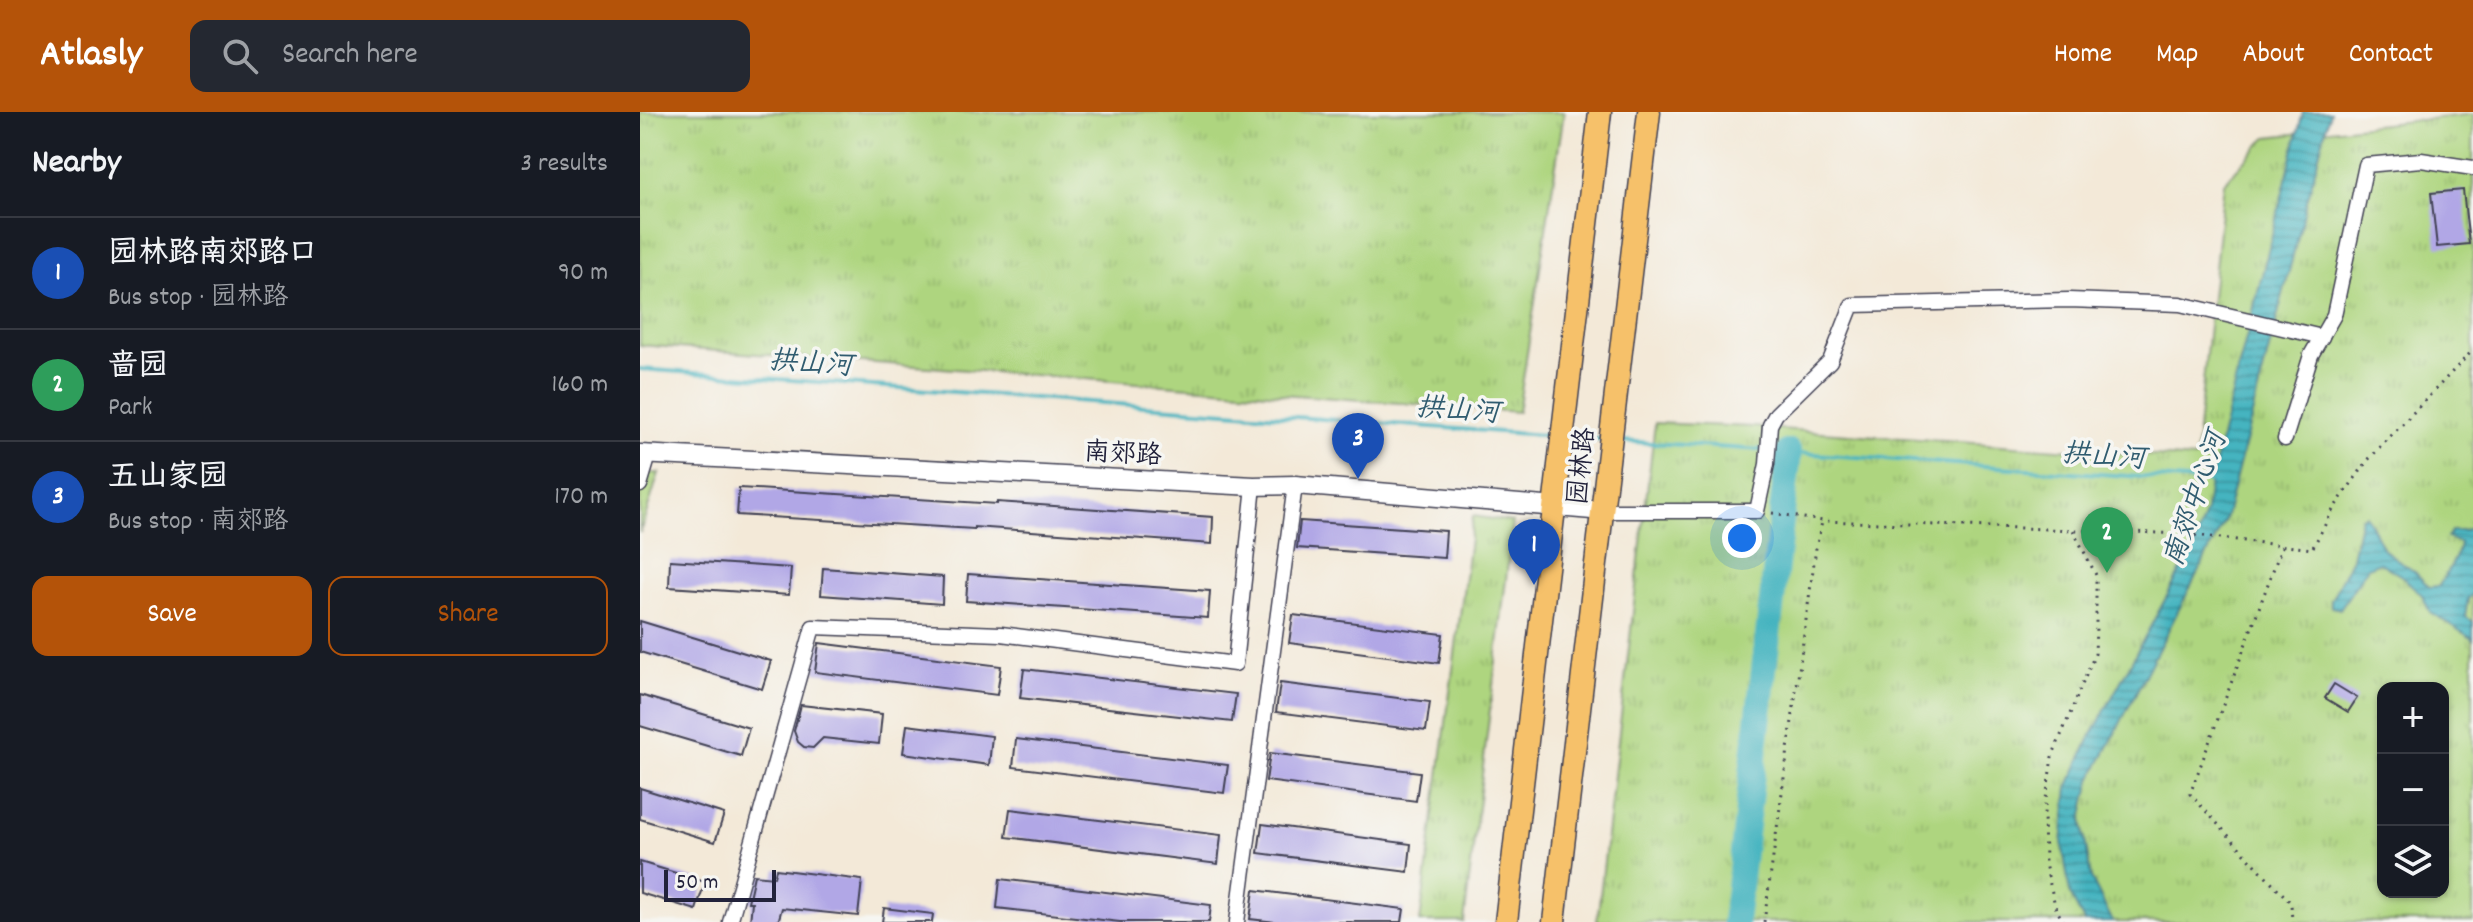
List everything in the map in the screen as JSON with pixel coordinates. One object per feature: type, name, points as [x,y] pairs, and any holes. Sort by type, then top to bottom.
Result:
[{"type":"main road","name":"园林路","points":[[1506,922],[1600,112]]},
{"type":"main road","name":"园林路","points":[[1554,922],[1649,112]]},
{"type":"street","points":[[2285,439],[2311,355],[2334,315],[2366,165],[2421,160],[2473,168]]},
{"type":"street","points":[[1604,511],[1757,511],[1767,464],[1770,425],[1776,414],[1830,361],[1852,305],[2069,300],[2180,304],[2322,337]]},
{"type":"street","name":"南郊路","points":[[644,454],[1254,486],[1295,485],[1604,511]]},
{"type":"street","points":[[640,485],[644,454]]},
{"type":"street","points":[[1237,922],[1295,485]]},
{"type":"street","points":[[730,922],[813,627],[1001,634],[1235,664],[1254,486]]},
{"type":"path","points":[[1757,511],[1823,521],[2187,534],[2312,549],[2334,508],[2368,460],[2473,350]]},
{"type":"path","points":[[1764,922],[1816,548],[1823,521]]},
{"type":"path","points":[[2064,922],[2056,909],[2045,864],[2044,813],[2052,757],[2095,654],[2096,626],[2096,575],[2073,530]]},
{"type":"path","points":[[2282,546],[2190,794],[2291,903],[2291,920],[2286,922]]},
{"type":"green space","points":[[640,112],[1564,112],[1518,412],[640,345]]},
{"type":"green space","points":[[2473,114],[2473,922],[1597,922],[1655,423],[1754,427],[2195,459],[2224,183],[2267,137]]},
{"type":"green space","points":[[640,473],[659,473],[640,533]]},
{"type":"green space","points":[[1473,516],[1513,522],[1464,922],[1420,922]]},
{"type":"water","points":[[2303,112],[2330,112],[2225,520],[2091,780],[2082,819],[2091,878],[2113,922],[2084,922],[2070,894],[2062,842],[2068,788],[2088,742],[2194,546],[2206,511],[2210,482]]},
{"type":"water","points":[[2366,515],[2383,549],[2416,573],[2429,587],[2439,586],[2457,554],[2460,543],[2447,538],[2451,531],[2473,527],[2473,594],[2468,599],[2465,616],[2473,622],[2473,639],[2430,612],[2422,595],[2403,577],[2379,562],[2368,567],[2340,609],[2331,607],[2331,600],[2352,558],[2361,517]]},
{"type":"building","points":[[2463,190],[2469,244],[2437,247],[2431,193]]},
{"type":"building","points":[[739,488],[1213,517],[1212,544],[974,527],[737,515]]},
{"type":"building","points":[[1300,521],[1446,531],[1444,558],[1297,548]]},
{"type":"building","points":[[670,560],[791,568],[789,595],[669,587]]},
{"type":"building","points":[[823,568],[943,577],[942,604],[821,595]]},
{"type":"building","points":[[968,574],[1210,591],[1208,618],[966,601]]},
{"type":"building","points":[[1293,615],[1443,634],[1439,663],[1289,643]]},
{"type":"building","points":[[640,621],[771,661],[762,689],[640,652]]},
{"type":"building","points":[[819,643],[1001,666],[997,695],[815,672]]},
{"type":"building","points":[[1024,669],[1236,694],[1232,722],[1020,698]]},
{"type":"building","points":[[1280,683],[1430,702],[1426,731],[1276,712]]},
{"type":"building","points":[[2334,684],[2357,698],[2348,712],[2325,698]]},
{"type":"building","points":[[640,695],[749,728],[741,756],[640,726]]},
{"type":"building","points":[[801,705],[882,714],[879,744],[823,738],[813,748],[804,747],[798,742],[794,731]]},
{"type":"building","points":[[907,725],[992,736],[989,765],[903,753]]},
{"type":"building","points":[[1016,739],[1228,765],[1224,793],[1013,767]]},
{"type":"building","points":[[1270,753],[1420,772],[1416,801],[1266,781]]},
{"type":"building","points":[[640,788],[724,814],[715,842],[640,819]]},
{"type":"building","points":[[1010,809],[1221,835],[1218,864],[1006,837]]},
{"type":"building","points":[[1262,824],[1411,844],[1408,872],[1258,853]]},
{"type":"building","points":[[640,862],[705,882],[696,910],[640,893]]},
{"type":"building","points":[[776,869],[862,880],[858,916],[782,908],[778,922],[750,922],[752,902],[748,902],[754,875],[774,877]]},
{"type":"building","points":[[1000,879],[1211,905],[1209,922],[1120,922],[997,908]]},
{"type":"building","points":[[1254,890],[1404,909],[1402,922],[1276,922],[1250,919]]},
{"type":"building","points":[[884,908],[933,914],[932,922],[882,922]]},
{"type":"waterway","name":"拱山河","points":[[640,369],[1555,436]]},
{"type":"waterway","name":"拱山河","points":[[1568,437],[1603,440]]},
{"type":"waterway","name":"拱山河","points":[[1620,441],[1763,450]]},
{"type":"waterway","name":"拱山河","points":[[1771,451],[2214,482]]},
{"type":"waterway","points":[[1735,922],[1789,452]]},
{"type":"place","name":"五山家园","points":[[1358,479]]},
{"type":"place","name":"啬园","points":[[2107,573]]},
{"type":"place","name":"园林路南郊路口","points":[[1534,585]]},
{"type":"water label","name":"南郊中心河","points":[[2193,498]]}]
